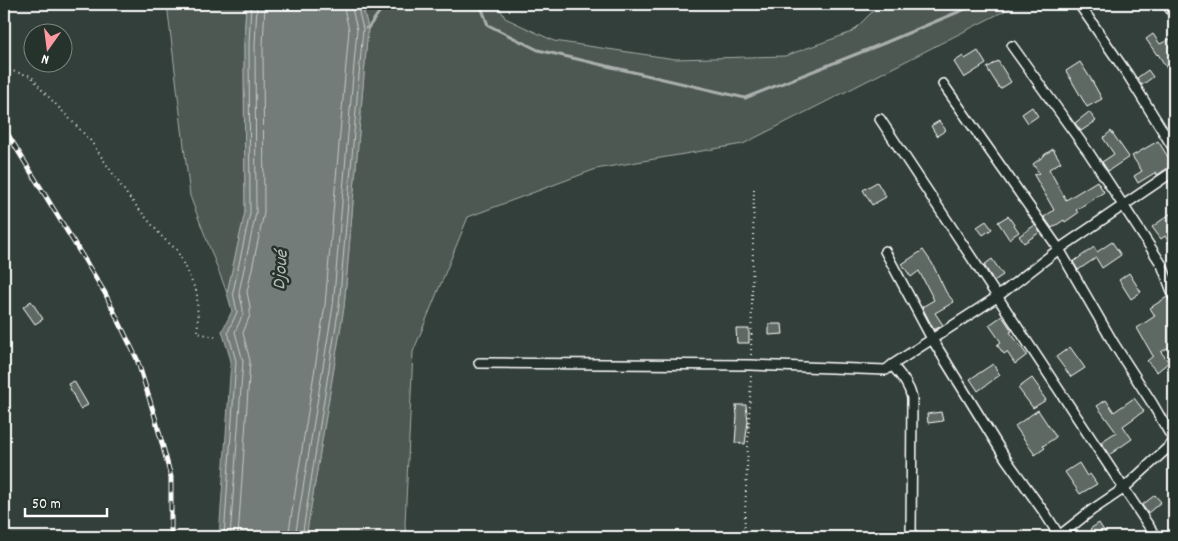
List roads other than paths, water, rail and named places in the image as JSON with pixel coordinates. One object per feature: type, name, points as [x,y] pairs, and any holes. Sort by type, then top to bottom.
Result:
[{"type":"street","points":[[1079,4],[1128,75],[1174,149]]},
{"type":"street","points":[[1167,4],[1174,15]]},
{"type":"street","points":[[1012,46],[1089,153],[1162,266],[1174,297]]},
{"type":"street","points":[[885,251],[932,339],[1006,459],[1046,515],[1059,537],[1092,510],[1123,489],[1174,442],[1059,249],[943,84]]},
{"type":"street","points":[[880,119],[1156,537]]},
{"type":"street","points":[[479,363],[751,365],[886,370],[996,297],[1059,249],[1174,171]]},
{"type":"street","points":[[892,365],[907,383],[912,398],[911,537]]},
{"type":"water","name":"Djoué","points":[[246,4],[362,4],[368,28],[344,307],[306,537],[219,537],[231,361],[222,331],[232,311],[227,293],[245,212],[244,45]]},
{"type":"waterway","points":[[366,28],[368,28],[385,4]]},
{"type":"waterway","points":[[480,4],[488,25],[538,50],[745,98],[977,4]]},
{"type":"railway","points":[[4,128],[105,293],[137,359],[171,477],[171,537]]}]
